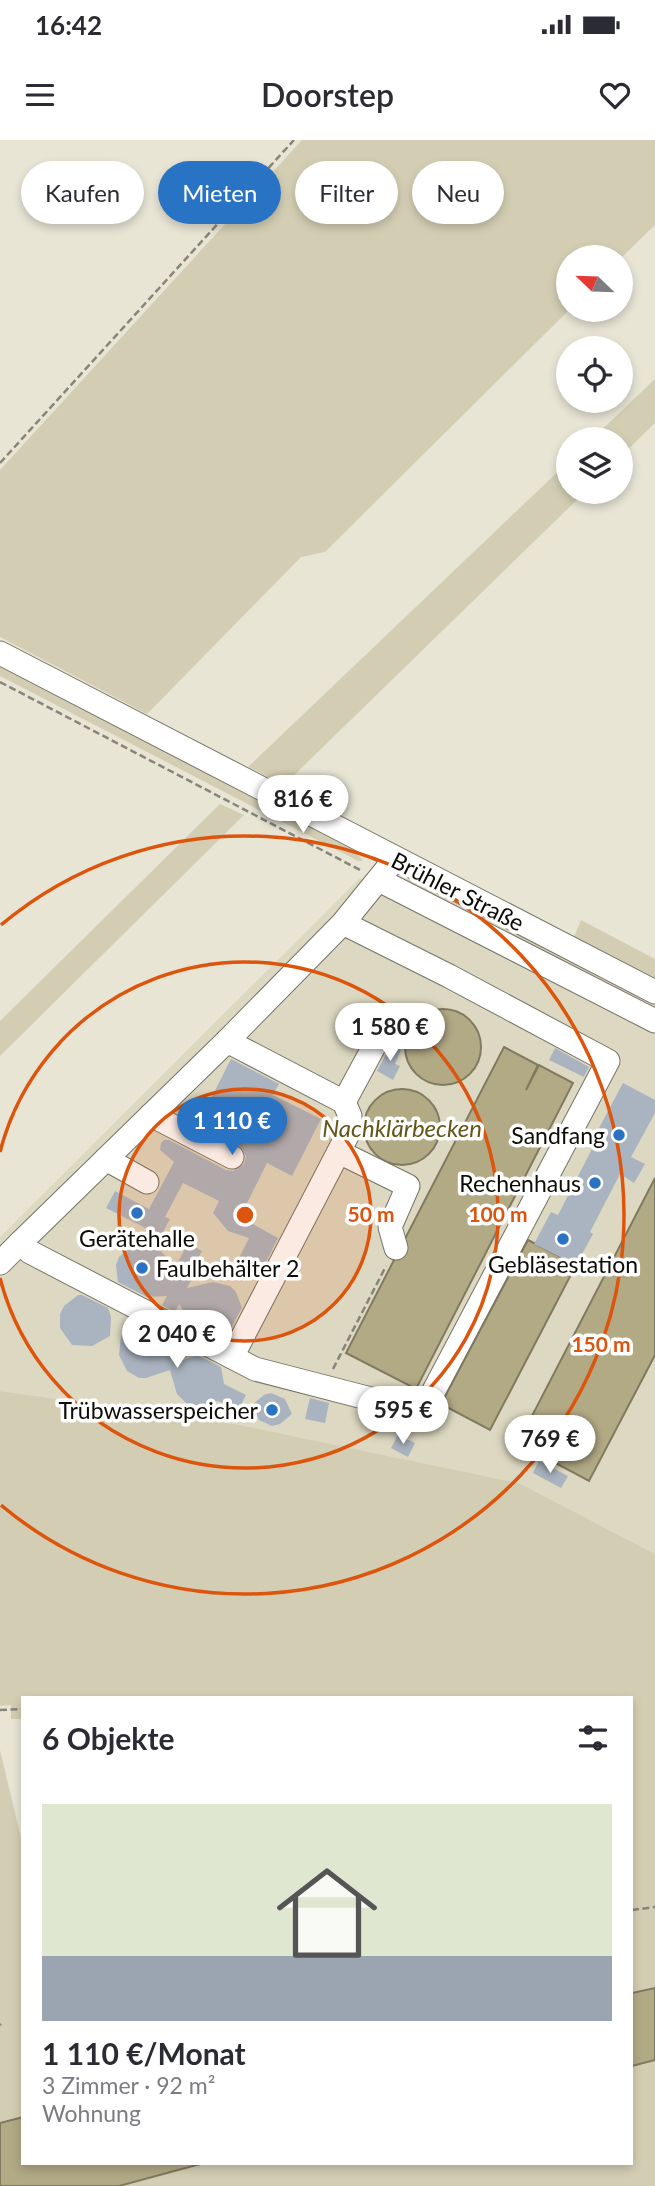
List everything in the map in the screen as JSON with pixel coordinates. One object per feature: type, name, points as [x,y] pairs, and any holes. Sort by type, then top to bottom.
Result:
[{"type":"street","name":"Brühler Straße","points":[[0,653],[655,992]]},
{"type":"street","points":[[0,1263],[228,1041],[343,923],[395,859]]},
{"type":"street","points":[[379,880],[655,1021]]},
{"type":"street","points":[[21,1242],[30,1252],[255,1369],[398,1406],[420,1417],[608,1061],[343,923]]},
{"type":"street","points":[[344,1102],[378,1039]]},
{"type":"street","points":[[228,1041],[344,1102],[350,1116],[350,1130],[232,1357]]},
{"type":"street","points":[[151,1115],[232,1157]]},
{"type":"street","points":[[339,1152],[408,1186],[390,1227],[396,1248]]},
{"type":"street","points":[[106,1159],[147,1182]]},
{"type":"path","points":[[0,463],[294,140]]},
{"type":"path","points":[[0,682],[379,880]]},
{"type":"path","points":[[324,1387],[396,1248]]},
{"type":"path","points":[[0,1710],[21,1709]]},
{"type":"path","points":[[633,1909],[655,1907]]},
{"type":"shaded area","points":[[302,140],[655,140],[655,225],[634,245],[556,245],[557,322],[325,552],[301,557],[147,714],[0,637],[0,470],[225,224],[281,224],[281,163]]},
{"type":"shaded area","points":[[655,379],[655,423],[633,444],[633,427],[605,427],[619,413],[633,413],[633,400]]},
{"type":"shaded area","points":[[556,473],[556,504],[573,504],[284,785],[248,767]]},
{"type":"shaded area","points":[[0,662],[238,784],[354,850],[363,861],[358,861],[0,676]]},
{"type":"shaded area","points":[[220,804],[244,815],[0,1056],[0,1021]]},
{"type":"shaded area","points":[[360,878],[655,1033],[655,1554],[519,1483],[235,1424],[0,1391],[0,1237]]},
{"type":"shaded area","points":[[404,879],[415,880],[493,922],[655,1000],[655,1016],[399,882]]},
{"type":"shaded area","points":[[581,920],[655,959],[655,980],[572,942]]},
{"type":"shaded area","points":[[0,1391],[235,1424],[519,1483],[655,1554],[655,2186],[0,2186],[0,1750],[21,1838],[21,2165],[633,2165],[633,1696],[21,1696],[21,1719],[11,1719],[11,1705],[0,1706]]},
{"type":"water","name":"Nachklärbecken","points":[[443,1009],[458,1012],[470,1020],[478,1032],[481,1047],[478,1062],[470,1074],[458,1082],[443,1085],[428,1082],[416,1074],[408,1062],[405,1047],[408,1032],[416,1020],[428,1012]]},
{"type":"water","points":[[504,1047],[538,1065],[526,1090],[539,1065],[573,1083],[416,1389],[346,1353]]},
{"type":"water","name":"Nachklärbecken","points":[[402,1089],[417,1092],[429,1100],[437,1112],[440,1127],[437,1142],[429,1154],[417,1162],[402,1165],[387,1162],[375,1154],[367,1142],[364,1127],[367,1112],[375,1100],[387,1092]]},
{"type":"water","points":[[655,1178],[655,1355],[589,1481],[518,1443]]},
{"type":"water","points":[[528,1240],[576,1265],[490,1430],[441,1404]]},
{"type":"water","points":[[655,1988],[655,2060],[633,2066],[633,1993]]},
{"type":"water","points":[[21,2118],[21,2165],[197,2165],[119,2186],[0,2186],[0,2123]]},
{"type":"building","points":[[391,1045],[401,1050],[395,1064],[400,1066],[393,1080],[377,1071]]},
{"type":"building","points":[[555,1048],[589,1067],[584,1077],[549,1060]]},
{"type":"building","points":[[231,1059],[279,1084],[273,1095],[321,1119],[292,1176],[267,1163],[240,1217],[278,1238],[263,1268],[240,1256],[249,1238],[228,1231],[213,1213],[219,1201],[183,1183],[165,1217],[170,1219],[161,1236],[106,1208],[115,1191],[149,1209],[174,1162],[160,1150],[164,1140],[169,1140],[226,1170],[233,1171],[244,1164],[246,1156],[239,1145],[194,1122],[199,1112],[203,1114]]},
{"type":"building","points":[[623,1083],[655,1100],[655,1113],[631,1157],[645,1164],[634,1183],[620,1174],[576,1265],[534,1244],[551,1212],[558,1215],[592,1149],[589,1147]]},
{"type":"building","points":[[151,1242],[176,1266],[188,1243],[202,1251],[194,1266],[198,1268],[187,1288],[213,1282],[230,1286],[236,1292],[242,1308],[229,1331],[220,1335],[189,1319],[179,1304],[175,1312],[162,1305],[167,1296],[147,1297],[118,1282],[116,1265],[119,1257],[132,1246]]},
{"type":"building","points":[[78,1295],[108,1308],[111,1317],[110,1336],[92,1346],[72,1345],[60,1328],[60,1314],[64,1306]]},
{"type":"building","points":[[140,1326],[159,1339],[154,1332],[162,1336],[160,1340],[170,1347],[175,1363],[197,1355],[221,1367],[224,1384],[246,1395],[238,1411],[218,1401],[200,1406],[186,1403],[177,1394],[170,1370],[146,1378],[139,1378],[127,1371],[119,1355],[121,1336]]},
{"type":"building","name":"Trübwasserspeicher","points":[[271,1393],[285,1399],[292,1414],[280,1424],[272,1426],[259,1420],[252,1405]]},
{"type":"building","points":[[310,1398],[329,1403],[325,1423],[305,1419]]},
{"type":"building","points":[[398,1435],[415,1443],[408,1457],[391,1448]]},
{"type":"building","points":[[539,1461],[568,1476],[561,1488],[533,1473]]},
{"type":"place","name":"Sandfang","points":[[619,1135]]},
{"type":"place","name":"Rechenhaus","points":[[595,1183]]},
{"type":"place","name":"Gerätehalle","points":[[137,1213]]},
{"type":"place","name":"Gebläsestation","points":[[563,1239]]},
{"type":"place","name":"Faulbehälter 2","points":[[142,1268]]},
{"type":"place","name":"Trübwasserspeicher","points":[[272,1410]]}]
